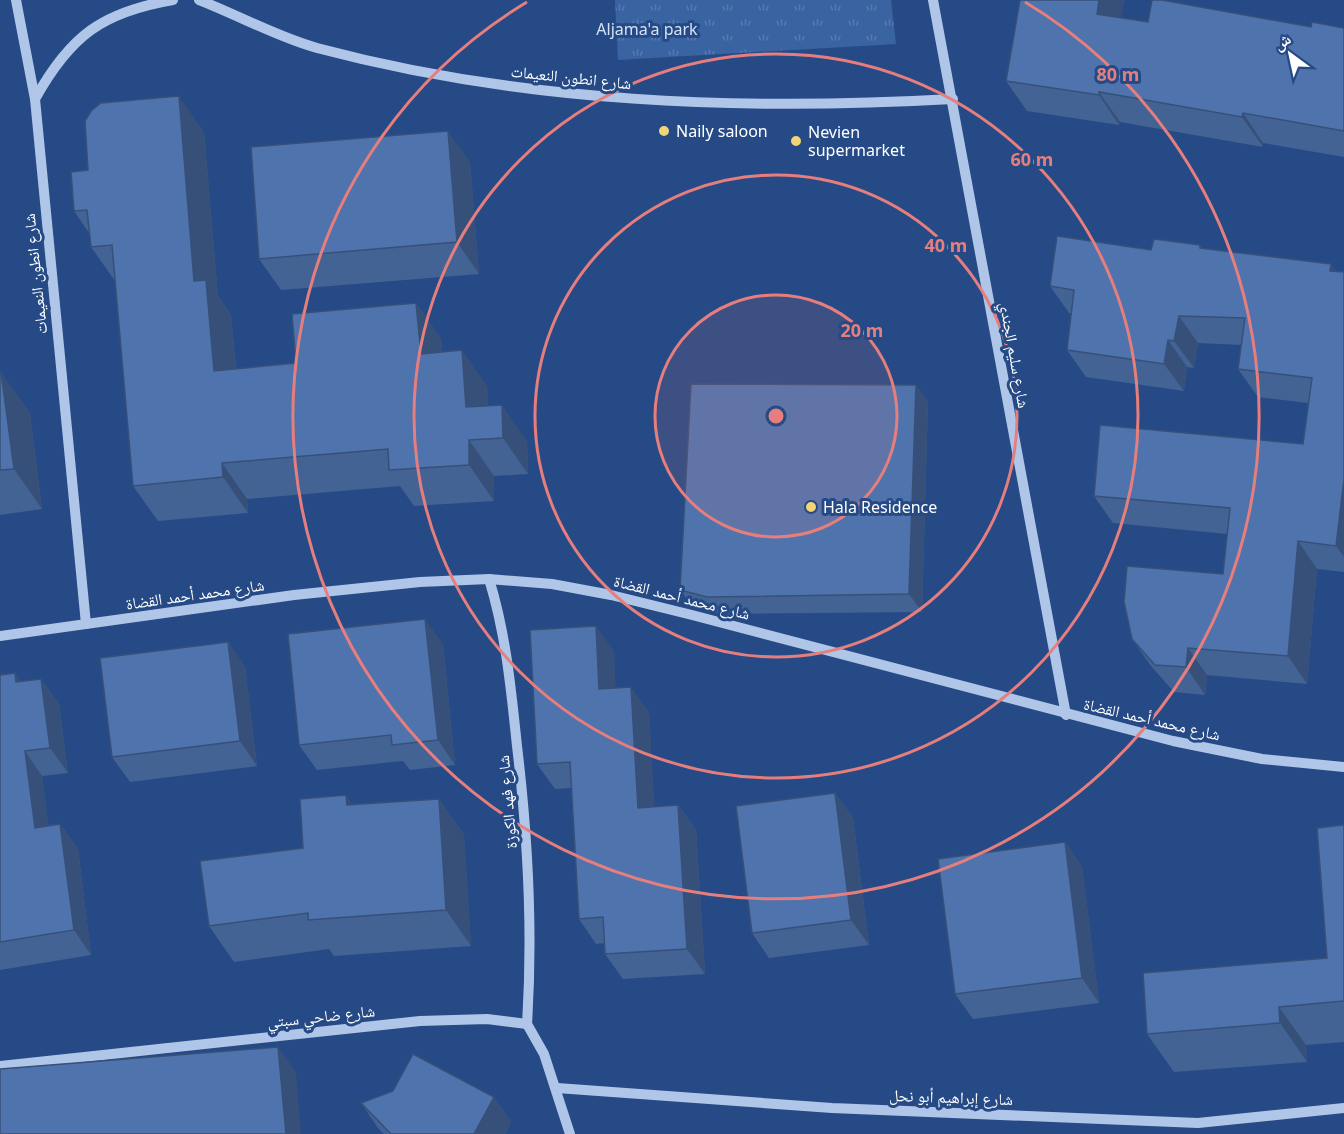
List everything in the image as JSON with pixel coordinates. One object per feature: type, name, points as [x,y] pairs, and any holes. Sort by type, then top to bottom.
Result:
[{"type":"street","name":"شارع انطون النعيمات","points":[[16,0],[34,99],[86,624]]},
{"type":"street","points":[[34,99],[50,71],[96,24],[150,4],[173,0]]},
{"type":"street","name":"شارع انطون النعيمات","points":[[199,0],[314,47],[511,87],[617,98],[718,103],[848,105],[953,99]]},
{"type":"street","name":"شارع سليم الجندي","points":[[933,0],[1066,715]]},
{"type":"street","name":"شارع محمد أحمد القضاة","points":[[0,636],[317,593],[420,582],[489,579],[552,584],[611,595],[919,672],[1066,715],[1262,759],[1344,767]]},
{"type":"street","name":"شارع فهد الكوزة","points":[[489,579],[500,617],[507,657],[523,796],[529,892],[530,975],[527,1024]]},
{"type":"street","name":"شارع ضاحي سبتي","points":[[0,1066],[420,1021],[487,1019],[527,1024]]},
{"type":"street","points":[[527,1024],[544,1054],[557,1088],[570,1134]]},
{"type":"street","name":"شارع إبراهيم أبو نحل","points":[[557,1088],[832,1108],[1198,1128],[1344,1108]]},
{"type":"green space","name":"Aljama'a park","points":[[615,0],[891,0],[896,44],[618,60]]},
{"type":"building","points":[[1020,0],[1099,0],[1097,14],[1148,22],[1152,0],[1162,0],[1311,27],[1312,22],[1344,28],[1344,131],[1243,113],[1242,117],[1099,92],[1099,95],[1006,81]]},
{"type":"building","points":[[179,96],[194,281],[206,280],[214,371],[296,363],[292,314],[416,303],[421,354],[462,350],[466,407],[502,405],[503,438],[469,440],[469,465],[389,470],[388,449],[222,463],[223,477],[133,486],[112,245],[91,247],[87,210],[74,211],[71,172],[88,170],[85,121],[91,111],[101,103]]},
{"type":"building","points":[[448,131],[457,242],[259,259],[251,147]]},
{"type":"building","points":[[1057,236],[1151,250],[1154,239],[1200,245],[1200,248],[1331,264],[1330,271],[1344,272],[1344,479],[1336,546],[1298,541],[1288,656],[1188,648],[1186,667],[1155,665],[1132,639],[1124,602],[1127,566],[1223,574],[1230,508],[1094,496],[1100,425],[1303,444],[1312,378],[1238,369],[1245,318],[1179,316],[1174,341],[1168,340],[1164,364],[1067,350],[1074,290],[1050,286]]},
{"type":"building","points":[[1,372],[14,469],[0,470]]},
{"type":"building","name":"Hala Residence","points":[[691,384],[916,385],[909,594],[707,597],[680,590]]},
{"type":"building","points":[[425,619],[438,740],[392,745],[391,735],[299,745],[288,634]]},
{"type":"building","points":[[596,626],[599,689],[631,687],[638,808],[678,805],[687,949],[605,954],[603,917],[579,919],[570,762],[537,764],[530,630]]},
{"type":"building","points":[[228,642],[240,741],[112,757],[100,658]]},
{"type":"building","points":[[15,673],[16,682],[41,679],[50,748],[25,751],[35,828],[60,824],[74,930],[0,942],[0,675]]},
{"type":"building","points":[[835,793],[851,920],[752,933],[736,806]]},
{"type":"building","points":[[346,795],[347,805],[439,799],[446,910],[308,920],[308,913],[209,926],[200,861],[303,848],[300,799]]},
{"type":"building","points":[[1344,825],[1344,1001],[1279,1007],[1280,1023],[1147,1034],[1143,973],[1327,958],[1317,828]]},
{"type":"building","points":[[1065,842],[1082,978],[955,994],[938,859]]},
{"type":"building","points":[[278,1047],[286,1134],[0,1134],[0,1069]]},
{"type":"building","points":[[413,1054],[494,1097],[474,1134],[391,1134],[361,1103],[393,1091]]},
{"type":"place","name":"Naily saloon","points":[[664,131]]},
{"type":"place","name":"Nevien supermarket","points":[[796,141]]},
{"type":"place","name":"Hala Residence","points":[[811,507]]}]
